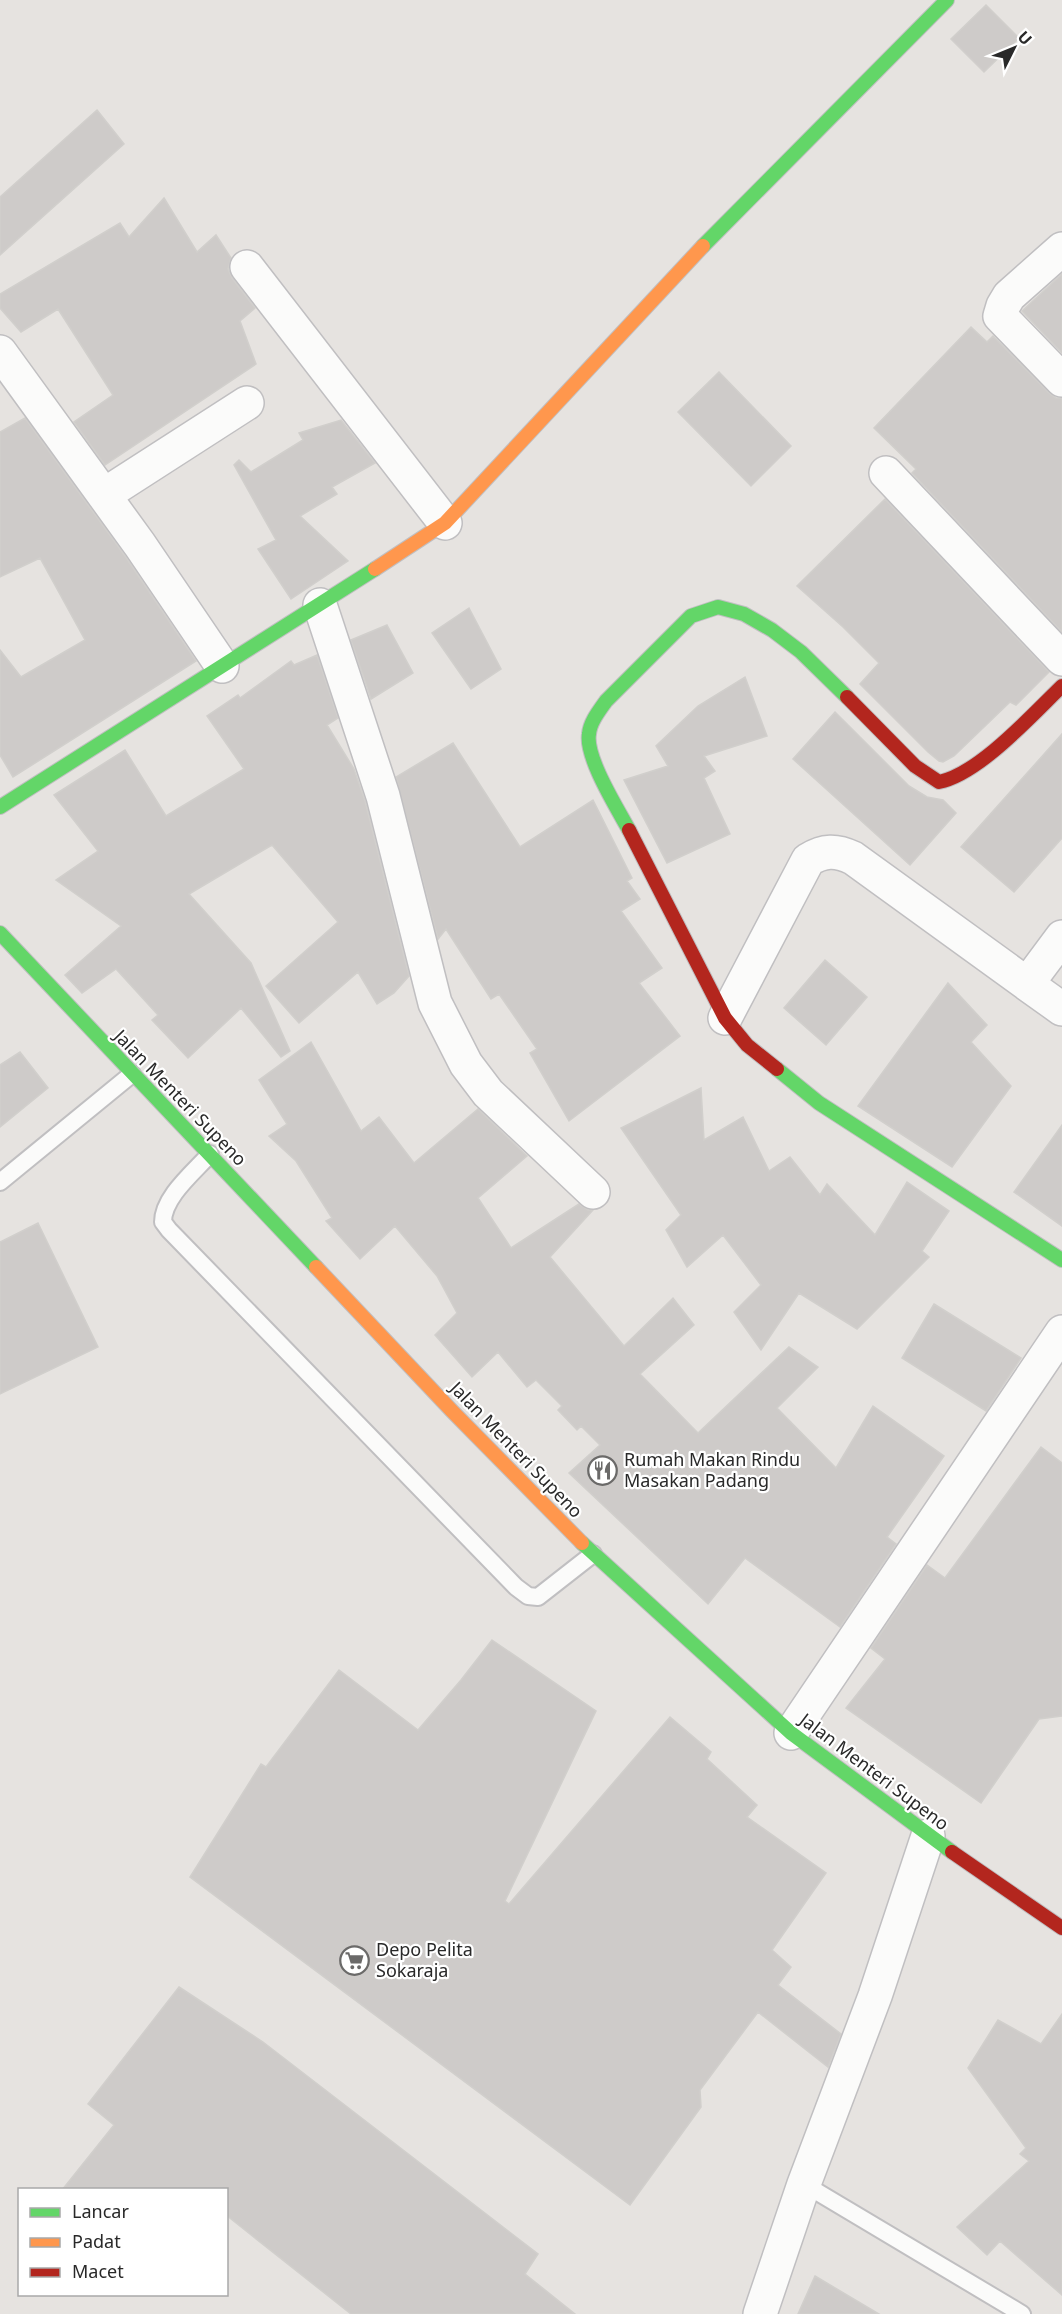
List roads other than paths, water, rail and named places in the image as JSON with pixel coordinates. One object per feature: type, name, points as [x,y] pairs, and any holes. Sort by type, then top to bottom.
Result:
[{"type":"street","points":[[0,807],[320,605],[445,523],[691,258],[947,0]]},
{"type":"street","points":[[1062,249],[1009,296],[1000,316],[1062,380]]},
{"type":"street","points":[[247,267],[445,523]]},
{"type":"street","points":[[0,352],[140,545],[222,666]]},
{"type":"street","points":[[104,495],[247,403]]},
{"type":"street","points":[[886,473],[1062,659]]},
{"type":"street","points":[[320,605],[384,796],[435,1003],[466,1064],[488,1093],[593,1192]]},
{"type":"street","points":[[1062,686],[987,755],[951,781],[940,782],[930,778],[885,738],[814,664],[765,624],[739,610],[716,606],[694,614],[616,691],[593,719],[588,734],[590,754],[724,1018],[747,1044],[819,1103],[1062,1260]]},
{"type":"street","points":[[724,1018],[808,860],[829,851],[841,852],[853,858],[1062,1008]]},
{"type":"street","name":"Jalan Menteri Supeno","points":[[0,933],[452,1411],[593,1554],[790,1734],[928,1836],[1062,1928]]},
{"type":"street","points":[[1027,984],[1062,937]]},
{"type":"street","points":[[790,1734],[1062,1332]]},
{"type":"street","points":[[760,2314],[804,2184],[875,1996],[928,1836]]},
{"type":"lane","points":[[0,1182],[132,1074]]},
{"type":"lane","points":[[210,1154],[176,1192],[165,1209],[163,1222],[169,1230],[516,1587],[528,1596],[538,1598],[593,1554]]},
{"type":"lane","points":[[804,2184],[1022,2314]]},
{"type":"place","name":"Rumah Makan Rindu Masakan Padang","points":[[603,1470]]},
{"type":"place","name":"Depo Pelita Sokaraja","points":[[355,1960]]}]
